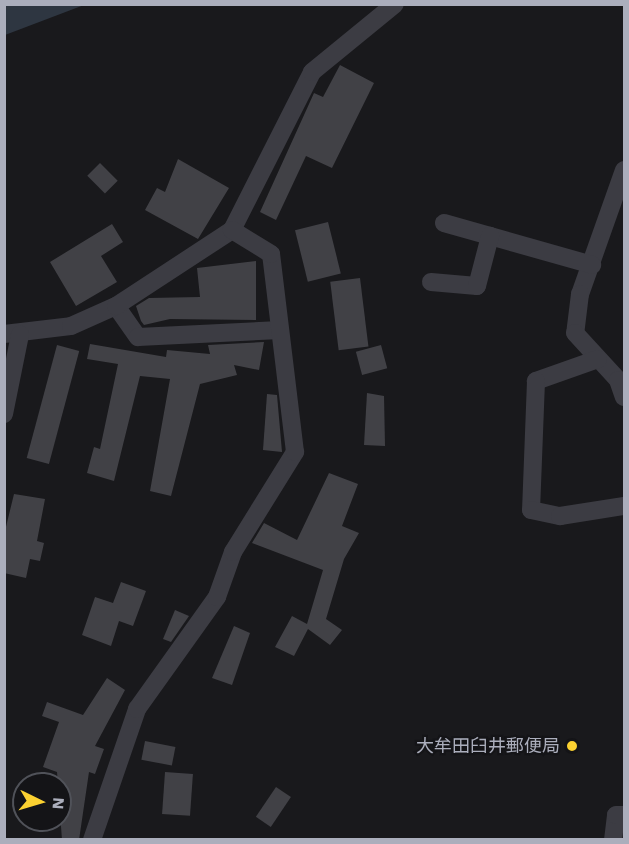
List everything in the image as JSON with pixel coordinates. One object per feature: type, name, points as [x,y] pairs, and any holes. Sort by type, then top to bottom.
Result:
[{"type":"street","points":[[4,414],[12,334],[71,326],[116,306],[232,230],[312,72],[395,4]]},
{"type":"street","points":[[624,171],[580,294],[575,333],[618,380],[624,397]]},
{"type":"street","points":[[444,223],[592,265]]},
{"type":"street","points":[[92,840],[137,708],[217,597],[232,552],[295,452],[271,254],[232,230]]},
{"type":"street","points":[[431,282],[477,286],[490,236]]},
{"type":"street","points":[[116,306],[138,337],[280,330]]},
{"type":"street","points":[[598,358],[536,381],[531,510],[560,516],[624,506]]},
{"type":"street","points":[[614,840],[616,814],[624,815]]},
{"type":"shaded area","points":[[5,4],[84,4],[84,5],[5,35]]},
{"type":"building","points":[[340,65],[374,83],[332,168],[306,156],[276,220],[260,212],[314,93],[323,97]]},
{"type":"building","points":[[178,159],[229,188],[198,239],[145,210],[157,188],[165,192]]},
{"type":"building","points":[[100,163],[118,181],[105,193],[87,176]]},
{"type":"building","points":[[328,222],[341,273],[308,282],[295,230]]},
{"type":"building","points":[[112,224],[123,242],[101,256],[117,282],[76,306],[50,262]]},
{"type":"building","points":[[256,261],[256,320],[170,319],[144,325],[141,321],[136,306],[149,298],[200,297],[197,268]]},
{"type":"building","points":[[360,278],[368,346],[339,350],[330,282]]},
{"type":"building","points":[[264,342],[259,370],[234,365],[237,375],[200,384],[171,496],[150,491],[170,379],[140,376],[114,481],[87,473],[94,447],[100,449],[118,364],[87,359],[90,344],[166,357],[167,350],[210,354],[208,345]]},
{"type":"building","points":[[57,345],[79,351],[49,464],[27,458]]},
{"type":"building","points":[[381,345],[387,368],[362,375],[356,352]]},
{"type":"building","points":[[367,393],[384,396],[385,446],[364,445]]},
{"type":"building","points":[[267,394],[277,395],[282,452],[263,450]]},
{"type":"building","points":[[329,473],[358,484],[342,526],[359,533],[344,559],[326,619],[342,630],[330,645],[308,629],[294,656],[275,647],[292,616],[307,624],[323,570],[252,543],[264,523],[297,540]]},
{"type":"building","points":[[14,494],[45,499],[37,541],[44,543],[40,561],[30,559],[26,578],[4,573],[4,535]]},
{"type":"building","points":[[121,582],[146,591],[133,626],[119,621],[111,646],[82,635],[95,597],[113,603]]},
{"type":"building","points":[[175,610],[189,616],[171,642],[163,639]]},
{"type":"building","points":[[234,626],[250,633],[232,685],[212,678]]},
{"type":"building","points":[[107,678],[125,690],[95,746],[104,749],[95,774],[89,772],[79,840],[62,840],[61,832],[72,832],[72,772],[57,772],[43,767],[59,722],[42,716],[47,702],[83,715]]},
{"type":"building","points":[[145,741],[175,747],[172,766],[141,760]]},
{"type":"building","points":[[165,772],[193,774],[190,816],[162,814]]},
{"type":"building","points":[[276,787],[291,797],[271,827],[256,817]]},
{"type":"place","name":"大牟田臼井郵便局","points":[[572,746]]}]
